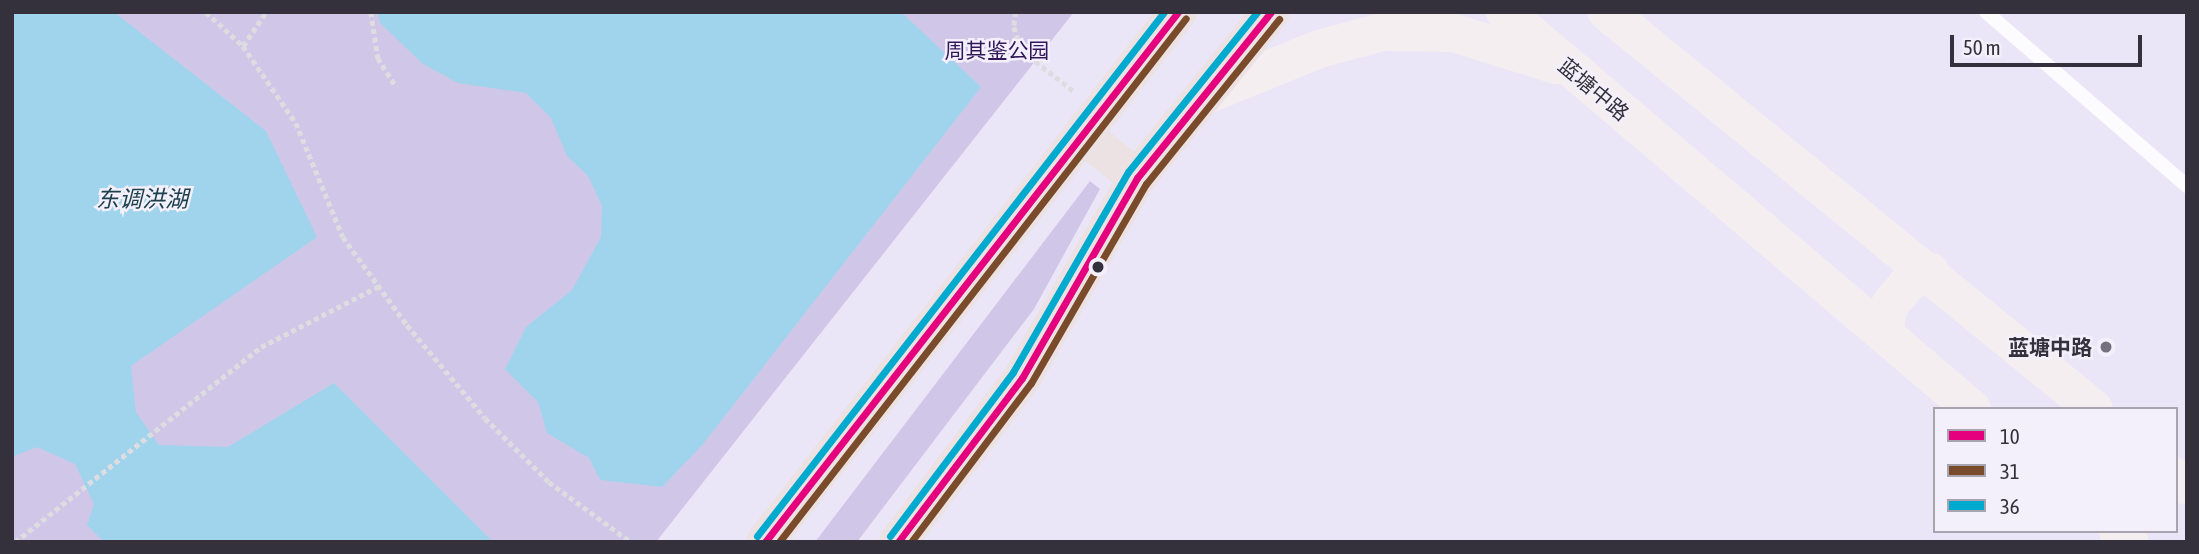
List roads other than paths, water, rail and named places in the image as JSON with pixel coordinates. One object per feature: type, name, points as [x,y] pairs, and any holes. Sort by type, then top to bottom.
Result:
[{"type":"main road","points":[[898,542],[1022,377],[1137,178],[1271,12]]},
{"type":"main road","name":"蓝塘中路","points":[[1505,12],[1970,407]]},
{"type":"main road","points":[[1607,12],[1768,147],[1930,272],[2092,407]]},
{"type":"main road","points":[[765,542],[1093,123],[1174,15]]},
{"type":"main road","points":[[1204,96],[1319,48],[1361,35],[1394,32],[1454,33],[1571,70]]},
{"type":"main road","points":[[1093,123],[1137,178]]},
{"type":"main road","points":[[1883,333],[1890,305],[1908,283],[1930,272]]},
{"type":"lane","points":[[1986,12],[2187,186]]},
{"type":"water","name":"东调洪湖","points":[[12,12],[114,12],[266,131],[317,237],[131,366],[136,412],[159,445],[228,447],[334,383],[493,542],[104,542],[87,525],[94,504],[75,464],[37,447],[12,457]]},
{"type":"water","points":[[377,12],[901,12],[981,87],[703,444],[662,487],[600,480],[589,458],[547,433],[538,402],[505,369],[526,327],[572,290],[601,237],[602,206],[588,176],[567,156],[551,118],[526,93],[458,83],[423,64],[380,23]]},
{"type":"place","name":"蓝塘中路","points":[[2106,347]]},
{"type":"park label","name":"周其鉴公园","points":[[997,50]]}]
